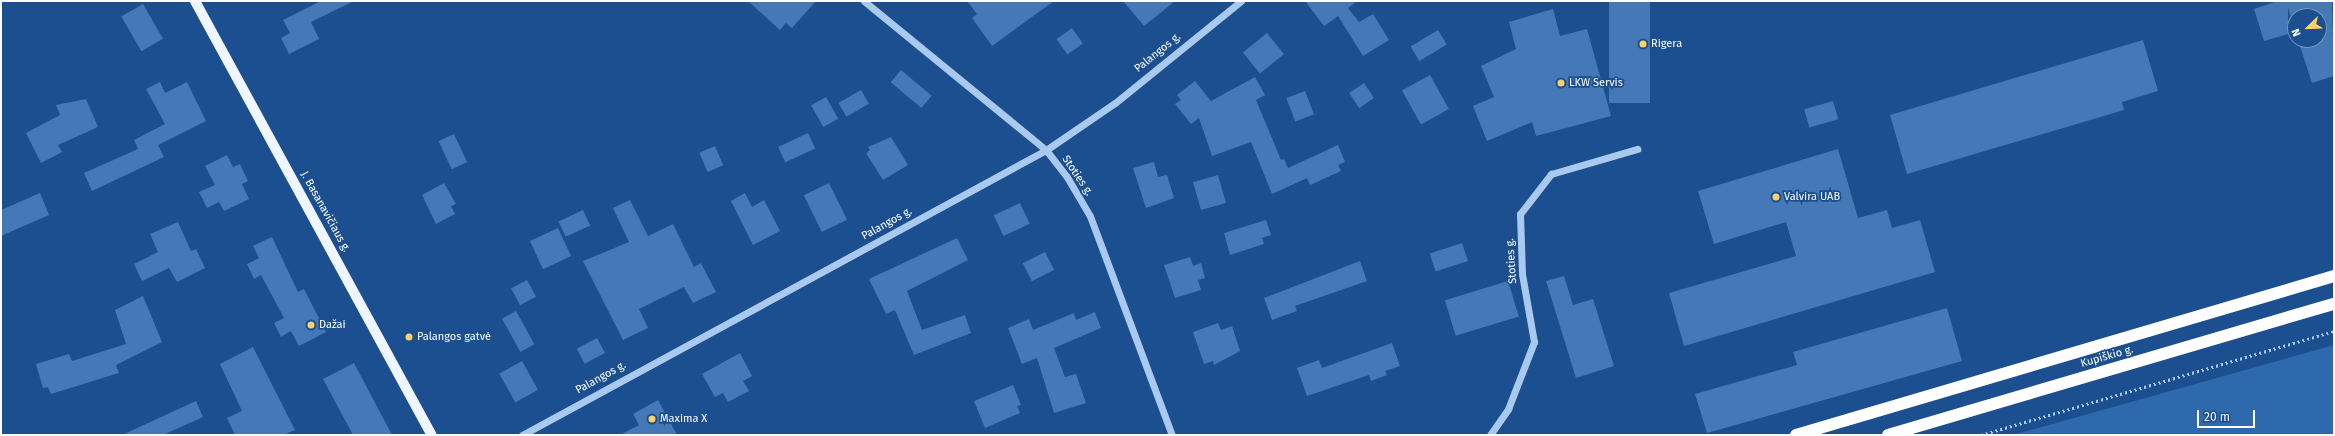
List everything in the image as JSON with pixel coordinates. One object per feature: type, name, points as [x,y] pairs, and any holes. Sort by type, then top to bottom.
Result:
[{"type":"highway","points":[[1796,435],[2334,276]]},
{"type":"highway","name":"Kupiškio g.","points":[[1888,435],[2334,304]]},
{"type":"main road","name":"J. Basanavičiaus g.","points":[[196,1],[432,435]]},
{"type":"street","name":"Stoties g.","points":[[864,1],[1046,150],[1067,177],[1090,216],[1172,435]]},
{"type":"street","name":"Palangos g.","points":[[522,435],[1046,150],[1115,103],[1241,1]]},
{"type":"street","name":"Stoties g.","points":[[1490,435],[1508,409],[1534,342],[1522,274],[1520,214],[1550,174],[1637,149]]},
{"type":"path","points":[[1981,435],[2334,332]]},
{"type":"shaded area","points":[[2334,345],[2334,435],[2013,435]]},
{"type":"building","points":[[321,1],[354,1],[311,22],[319,39],[289,54],[281,38],[290,33],[283,20]]},
{"type":"building","points":[[748,1],[816,1],[792,28],[786,23],[780,30]]},
{"type":"building","points":[[967,1],[1054,1],[992,46],[972,18],[977,14]]},
{"type":"building","points":[[1123,1],[1175,1],[1144,26]]},
{"type":"building","points":[[1305,1],[1357,1],[1348,8],[1359,22],[1373,14],[1389,40],[1363,56],[1338,16],[1324,26]]},
{"type":"building","name":"Rigera","points":[[1609,1],[1650,1],[1650,103],[1609,103]]},
{"type":"building","points":[[2278,1],[2332,1],[2334,76],[2312,83],[2301,48],[2327,48],[2327,8],[2287,8],[2287,34],[2264,41],[2254,9]]},
{"type":"building","points":[[143,4],[163,39],[141,51],[121,16]]},
{"type":"building","name":"LKW Servis","points":[[1553,9],[1560,36],[1587,29],[1611,116],[1536,136],[1532,122],[1487,141],[1473,106],[1494,97],[1481,66],[1516,49],[1509,22]]},
{"type":"building","points":[[1072,28],[1083,44],[1067,54],[1056,39]]},
{"type":"building","points":[[1438,30],[1447,45],[1419,61],[1411,46]]},
{"type":"building","points":[[1267,33],[1284,54],[1260,73],[1243,53]]},
{"type":"building","points":[[2143,40],[2158,91],[2122,102],[2124,110],[1907,174],[1890,115]]},
{"type":"building","points":[[901,70],[932,96],[921,108],[891,82]]},
{"type":"building","points":[[1430,75],[1449,109],[1421,125],[1402,91]]},
{"type":"building","points":[[1255,77],[1265,95],[1256,100],[1281,160],[1284,159],[1288,168],[1338,145],[1345,162],[1338,165],[1341,171],[1310,185],[1307,178],[1272,194],[1251,142],[1212,156],[1199,118],[1191,124],[1175,104],[1181,100],[1177,95],[1195,81],[1211,101]]},
{"type":"building","points":[[160,82],[165,93],[187,82],[206,121],[158,145],[164,157],[92,191],[84,173],[138,149],[134,140],[165,124],[146,89]]},
{"type":"building","points":[[1364,83],[1374,98],[1359,108],[1349,93]]},
{"type":"building","points":[[861,90],[869,104],[846,117],[838,103]]},
{"type":"building","points":[[1305,91],[1314,114],[1295,122],[1286,98]]},
{"type":"building","points":[[826,97],[838,119],[823,127],[811,105]]},
{"type":"building","points":[[86,99],[98,127],[58,145],[62,152],[41,163],[26,133],[60,115],[56,105]]},
{"type":"building","points":[[1833,101],[1838,119],[1809,128],[1804,109]]},
{"type":"building","points":[[808,133],[815,148],[785,162],[778,147]]},
{"type":"building","points":[[454,134],[467,162],[452,169],[439,141]]},
{"type":"building","points":[[891,137],[908,165],[883,180],[866,153],[870,150],[868,147]]},
{"type":"building","points":[[715,146],[723,165],[708,172],[699,153]]},
{"type":"building","points":[[1838,149],[1858,218],[1887,210],[1892,228],[1920,220],[1935,272],[1684,346],[1669,293],[1796,256],[1786,222],[1714,244],[1698,191]]},
{"type":"building","points":[[227,155],[233,167],[240,164],[248,181],[242,184],[249,199],[224,211],[219,202],[207,208],[199,192],[215,185],[205,166]]},
{"type":"building","points":[[1154,162],[1158,177],[1167,175],[1174,198],[1146,208],[1133,168]]},
{"type":"building","points":[[1218,175],[1226,203],[1201,210],[1193,182]]},
{"type":"building","points":[[444,183],[456,204],[451,206],[455,214],[436,224],[422,195]]},
{"type":"building","points":[[829,183],[847,220],[822,232],[804,195]]},
{"type":"building","points":[[40,193],[49,215],[1,236],[1,210]]},
{"type":"building","points":[[745,193],[752,207],[764,200],[780,231],[753,245],[731,201]]},
{"type":"building","points":[[630,200],[648,236],[673,224],[694,267],[701,263],[716,292],[693,303],[684,287],[639,309],[648,328],[623,340],[583,261],[629,242],[613,208]]},
{"type":"building","points":[[1020,203],[1030,224],[1003,236],[994,215]]},
{"type":"building","points":[[583,210],[590,225],[566,237],[559,221]]},
{"type":"building","points":[[1266,220],[1271,235],[1262,238],[1264,244],[1230,255],[1224,233]]},
{"type":"building","points":[[178,222],[191,251],[196,249],[205,268],[177,282],[169,268],[142,281],[134,264],[158,252],[150,234]]},
{"type":"building","points":[[558,228],[571,256],[543,269],[530,241]]},
{"type":"building","points":[[272,237],[298,292],[304,289],[326,332],[299,346],[291,331],[281,337],[274,323],[284,318],[261,275],[254,279],[247,264],[259,258],[253,246]]},
{"type":"building","points":[[957,238],[968,260],[907,291],[922,330],[965,315],[971,333],[914,355],[895,310],[886,314],[869,279]]},
{"type":"building","points":[[1462,243],[1468,261],[1436,272],[1430,254]]},
{"type":"building","points":[[1045,252],[1054,270],[1032,281],[1023,263]]},
{"type":"building","points":[[1190,257],[1193,266],[1201,263],[1205,278],[1198,280],[1201,290],[1175,298],[1164,265]]},
{"type":"building","points":[[1360,261],[1367,281],[1295,306],[1297,311],[1272,320],[1264,298]]},
{"type":"building","points":[[1564,276],[1573,305],[1593,299],[1614,366],[1576,378],[1546,281]]},
{"type":"building","points":[[527,280],[536,297],[520,305],[511,288]]},
{"type":"building","points":[[1508,281],[1519,316],[1456,336],[1445,300]]},
{"type":"building","points":[[143,296],[162,342],[116,365],[119,373],[51,394],[48,387],[43,388],[36,364],[69,354],[72,361],[126,344],[115,310]]},
{"type":"building","points":[[1947,308],[1962,361],[1707,433],[1695,394],[1797,365],[1793,352]]},
{"type":"building","points":[[516,311],[534,344],[520,352],[502,319]]},
{"type":"building","points":[[1095,312],[1101,328],[1054,348],[1065,377],[1076,374],[1086,403],[1054,413],[1037,358],[1022,364],[1008,328],[1029,319],[1033,330],[1074,313],[1076,320]]},
{"type":"building","points":[[1218,323],[1221,330],[1232,326],[1240,351],[1214,365],[1213,361],[1204,364],[1193,332]]},
{"type":"building","points":[[597,338],[605,353],[585,364],[577,349]]},
{"type":"building","points":[[1392,343],[1400,366],[1385,371],[1387,375],[1371,381],[1369,375],[1307,396],[1297,368],[1319,360],[1322,368]]},
{"type":"building","points":[[253,347],[295,430],[283,435],[235,435],[227,418],[242,411],[220,364]]},
{"type":"building","points":[[740,353],[752,376],[743,381],[749,391],[728,402],[723,393],[715,397],[702,374]]},
{"type":"building","points":[[522,361],[538,390],[515,402],[499,374]]},
{"type":"building","points":[[354,363],[392,435],[353,435],[323,379]]},
{"type":"building","points":[[1013,385],[1021,405],[1017,406],[1020,413],[985,428],[974,401]]},
{"type":"building","name":"Maxima X","points":[[658,400],[677,435],[620,435],[639,425],[633,414]]},
{"type":"building","points":[[196,401],[203,417],[163,435],[122,435]]},
{"type":"place","name":"Rigera","points":[[1643,44]]},
{"type":"place","name":"LKW Servis","points":[[1561,83]]},
{"type":"place","name":"Valvira UAB","points":[[1776,197]]},
{"type":"place","name":"Dažai","points":[[311,325]]},
{"type":"place","name":"Palangos gatvė","points":[[409,337]]},
{"type":"place","name":"Maxima X","points":[[652,419]]}]
